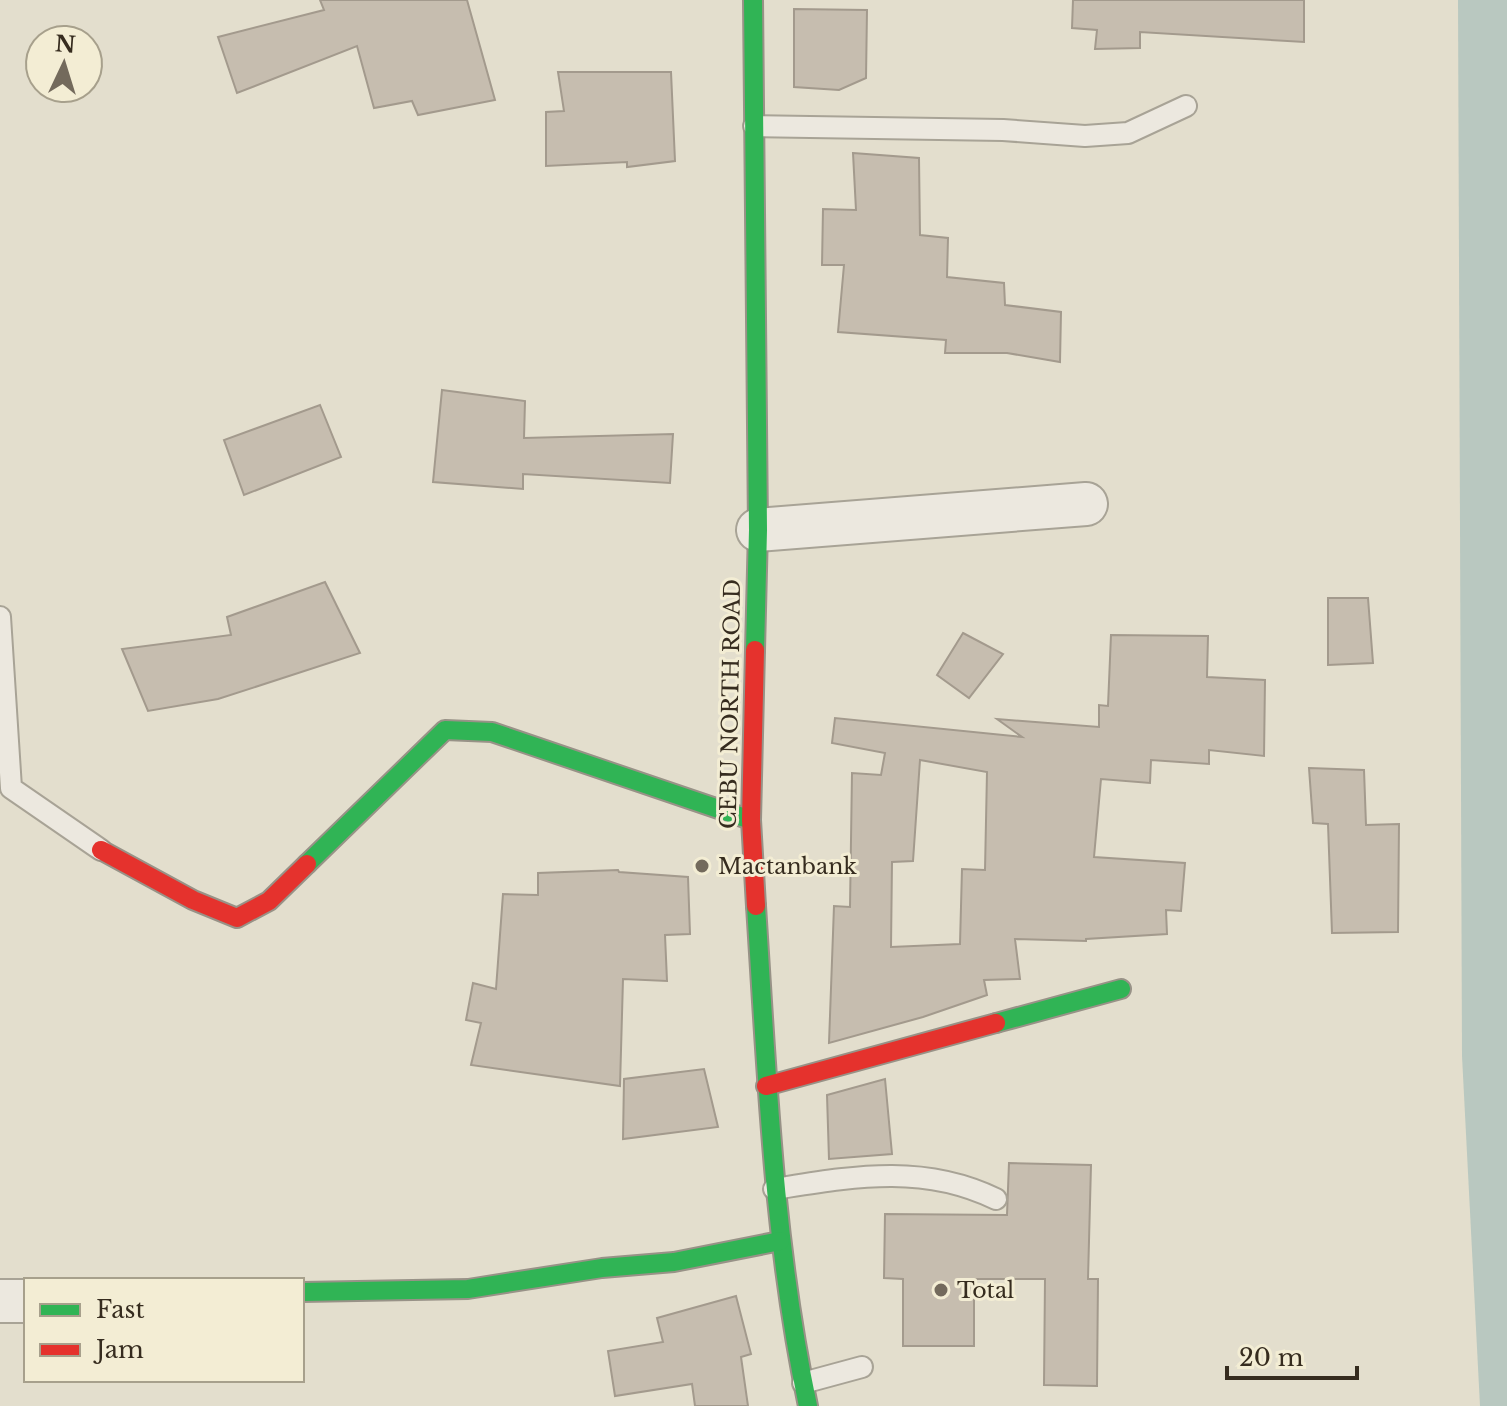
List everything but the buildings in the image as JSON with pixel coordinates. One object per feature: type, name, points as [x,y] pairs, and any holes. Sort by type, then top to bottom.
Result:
[{"type":"main road","name":"CEBU NORTH ROAD","points":[[753,0],[758,530],[751,820],[774,1189],[808,1406]]},
{"type":"main road","points":[[101,850],[193,900],[237,918],[269,901],[445,730],[492,732],[751,820]]},
{"type":"main road","points":[[766,1086],[1121,989]]},
{"type":"main road","points":[[304,1292],[468,1289],[602,1268],[674,1262],[780,1241]]},
{"type":"street","points":[[758,530],[1086,504]]},
{"type":"street","points":[[0,1301],[24,1301]]},
{"type":"lane","points":[[754,126],[1003,130],[1085,136],[1128,133],[1186,106]]},
{"type":"lane","points":[[0,617],[11,788],[101,850]]},
{"type":"lane","points":[[774,1189],[878,1175],[937,1178],[970,1186],[996,1199]]},
{"type":"lane","points":[[803,1383],[862,1367]]},
{"type":"shaded area","points":[[1458,0],[1507,0],[1507,1406],[1480,1406],[1462,1056]]},
{"type":"traffic: fast","points":[[753,0],[758,530],[755,650]]},
{"type":"traffic: fast","points":[[307,864],[445,730],[492,732],[751,820]]},
{"type":"traffic: fast","points":[[756,906],[779,1219],[808,1406]]},
{"type":"traffic: fast","points":[[996,1023],[1121,989]]},
{"type":"traffic: fast","points":[[304,1292],[468,1289],[602,1268],[674,1262],[780,1241]]},
{"type":"traffic: jam","points":[[755,650],[751,820],[756,906]]},
{"type":"traffic: jam","points":[[101,850],[193,900],[237,918],[269,901],[307,864]]},
{"type":"traffic: jam","points":[[766,1086],[996,1023]]},
{"type":"place","name":"Mactanbank","points":[[702,866]]},
{"type":"place","name":"Total","points":[[941,1290]]}]
